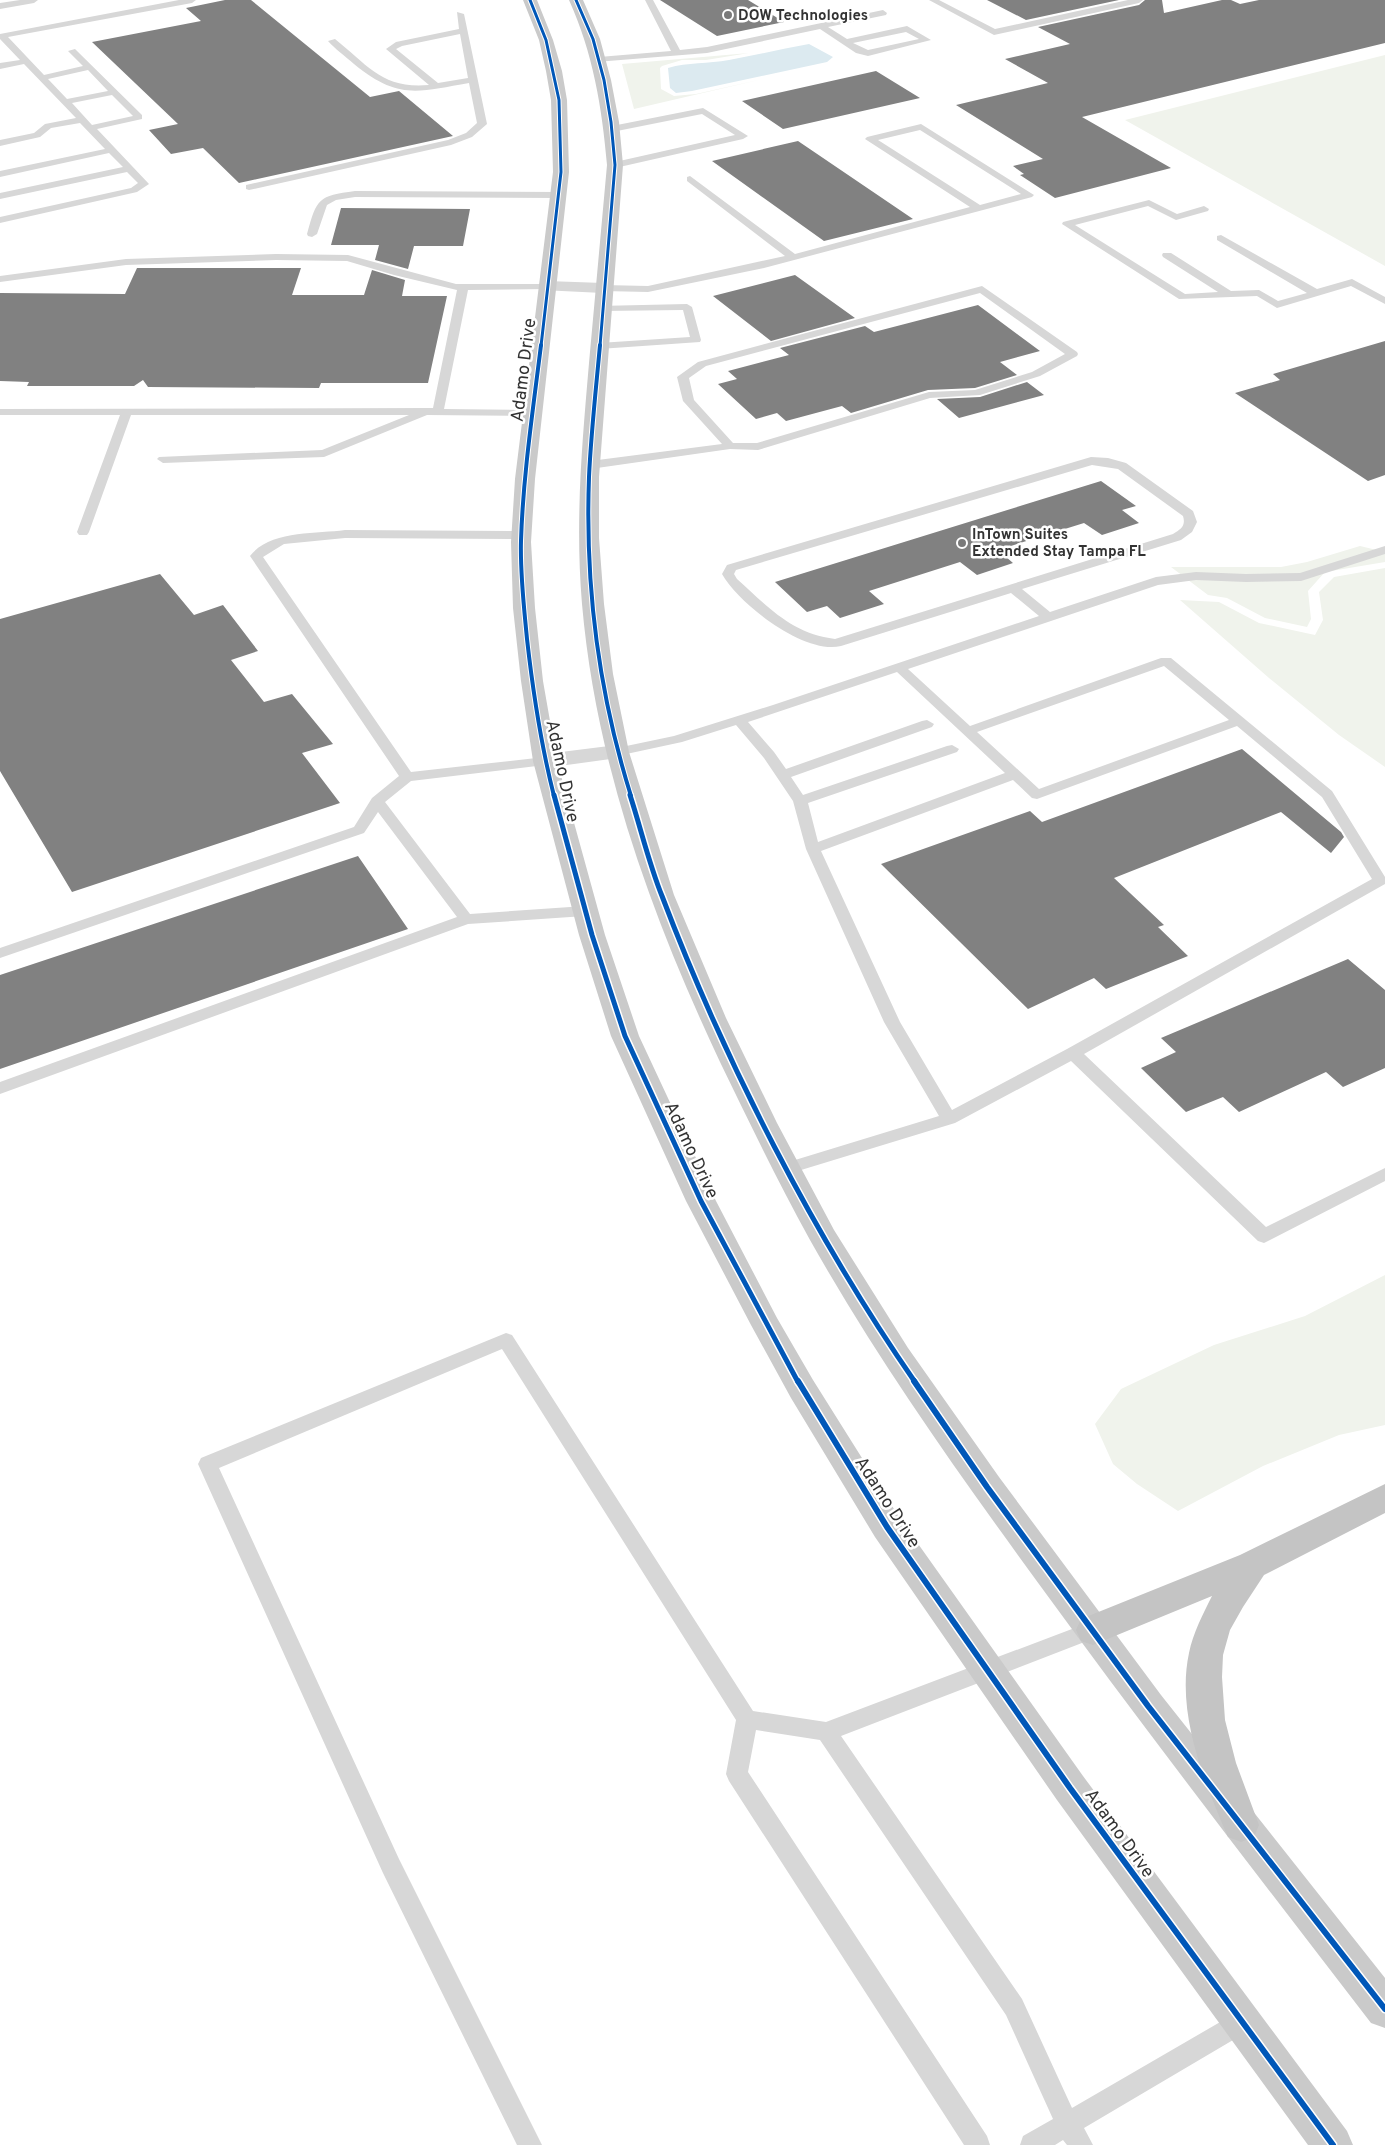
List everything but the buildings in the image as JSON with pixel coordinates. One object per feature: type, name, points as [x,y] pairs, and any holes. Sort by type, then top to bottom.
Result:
[{"type":"highway","points":[[1093,1630],[1252,1564],[1385,1498]]},
{"type":"highway","points":[[1241,1825],[1220,1771],[1208,1720],[1205,1687],[1206,1655],[1228,1598],[1252,1564]]},
{"type":"main road","name":"Adamo Drive","points":[[530,0],[546,40],[559,100],[561,172],[532,413],[522,536],[524,608],[532,681],[544,760],[585,912],[625,1036],[677,1151],[732,1262],[802,1389],[887,1527],[986,1671],[1070,1788],[1334,2145]]},
{"type":"main road","points":[[576,0],[593,38],[608,99],[614,165],[590,464],[589,538],[593,604],[602,674],[617,752],[641,834],[665,904],[713,1018],[763,1123],[823,1236],[897,1357],[987,1488],[1148,1706],[1385,2009]]},
{"type":"street","points":[[547,286],[603,288]]},
{"type":"street","points":[[544,760],[617,752]]},
{"type":"lane","points":[[0,6],[34,0]]},
{"type":"lane","points":[[1,36],[192,0]]},
{"type":"lane","points":[[649,0],[677,53]]},
{"type":"lane","points":[[932,0],[994,32],[1139,0]]},
{"type":"lane","points":[[599,60],[707,50],[883,13]]},
{"type":"lane","points":[[249,187],[451,142],[469,135],[482,124],[460,14]]},
{"type":"lane","points":[[821,26],[845,42],[868,53],[927,40],[908,29],[845,42]]},
{"type":"lane","points":[[435,85],[390,49],[399,44],[463,31]]},
{"type":"lane","points":[[0,220],[134,190],[144,184],[1,36]]},
{"type":"lane","points":[[332,41],[386,83],[417,88],[473,80]]},
{"type":"lane","points":[[72,51],[139,118],[90,128]]},
{"type":"lane","points":[[0,66],[26,61]]},
{"type":"lane","points":[[42,78],[90,68]]},
{"type":"lane","points":[[65,102],[114,92]]},
{"type":"lane","points":[[612,129],[703,111],[743,136],[614,165]]},
{"type":"lane","points":[[0,143],[37,135],[48,126],[82,120]]},
{"type":"lane","points":[[603,288],[648,289],[793,257],[1030,195],[921,127],[870,139],[978,208]]},
{"type":"lane","points":[[0,174],[111,150]]},
{"type":"lane","points":[[0,196],[129,168]]},
{"type":"lane","points":[[690,179],[793,257]]},
{"type":"lane","points":[[312,234],[322,202],[328,197],[355,194],[558,195]]},
{"type":"lane","points":[[1204,210],[1176,217],[1149,203],[1067,224],[1183,297],[1258,293],[1277,305],[1352,282],[1385,301]]},
{"type":"lane","points":[[1221,238],[1315,293]]},
{"type":"lane","points":[[1167,255],[1230,295]]},
{"type":"lane","points":[[0,279],[126,262],[276,257],[348,258],[398,273],[456,287],[547,286]]},
{"type":"lane","points":[[433,412],[463,287]]},
{"type":"lane","points":[[590,464],[730,446],[758,447],[929,395],[976,393],[1036,374],[1073,354],[982,289],[702,364],[683,377],[689,401],[730,446]]},
{"type":"lane","points":[[599,346],[696,340],[686,307],[602,308]]},
{"type":"lane","points":[[0,412],[532,413]]},
{"type":"lane","points":[[163,459],[324,453],[433,412]]},
{"type":"lane","points":[[83,532],[126,413]]},
{"type":"lane","points":[[1090,461],[1108,462],[1122,466],[1189,514],[1191,522],[1188,528],[1176,537],[1012,587],[836,643],[821,643],[788,631],[732,581],[728,574],[731,568],[1090,461]]},
{"type":"lane","points":[[407,776],[256,556],[268,547],[282,541],[344,534],[522,536]]},
{"type":"lane","points":[[617,752],[677,739],[739,720],[900,668],[1156,581],[1196,576],[1246,578],[1301,577],[1385,550]]},
{"type":"lane","points":[[1012,587],[1048,617]]},
{"type":"lane","points":[[788,1168],[950,1119],[1383,884],[1327,794],[1166,661],[968,731]]},
{"type":"lane","points":[[900,668],[1014,776],[1037,795],[1239,721]]},
{"type":"lane","points":[[739,720],[769,755],[800,802],[812,849],[892,1022],[950,1119]]},
{"type":"lane","points":[[783,775],[927,724]]},
{"type":"lane","points":[[800,802],[952,749]]},
{"type":"lane","points":[[0,953],[359,830],[377,801],[407,776],[544,760]]},
{"type":"lane","points":[[812,849],[1014,776]]},
{"type":"lane","points":[[377,801],[466,919]]},
{"type":"lane","points":[[0,1088],[466,919],[585,912]]},
{"type":"lane","points":[[1073,1053],[1264,1236],[1385,1174]]},
{"type":"lane","points":[[530,2145],[391,1866],[208,1464],[506,1340],[747,1719],[737,1774],[978,2145]]},
{"type":"lane","points":[[747,1719],[826,1732],[1093,1630]]},
{"type":"lane","points":[[826,1732],[1014,2006],[1067,2124],[1081,2145]]},
{"type":"lane","points":[[1032,2145],[1242,2022]]},
{"type":"shaded area","points":[[809,44],[833,57],[827,62],[692,91],[676,93],[670,88],[668,68],[729,60]]},
{"type":"shaded area","points":[[749,53],[706,60],[682,60],[662,66],[660,68],[661,89],[674,96],[696,94],[772,77],[634,109],[622,64]]},
{"type":"shaded area","points":[[1385,55],[1385,266],[1125,120]]},
{"type":"shaded area","points":[[1360,546],[1385,552],[1385,562],[1325,572],[1308,591],[1311,619],[1307,627],[1265,618],[1227,598],[1208,595],[1171,567],[1281,567],[1307,562]]},
{"type":"shaded area","points":[[1385,568],[1385,767],[1339,735],[1269,678],[1180,600],[1219,602],[1259,623],[1315,635],[1323,620],[1319,592],[1334,577]]},
{"type":"shaded area","points":[[1385,1275],[1385,1425],[1339,1435],[1263,1466],[1178,1511],[1137,1484],[1113,1464],[1095,1424],[1121,1389],[1214,1345],[1305,1316]]},
{"type":"cycle path","points":[[530,0],[546,40],[554,71],[559,100],[561,172],[525,479],[521,542],[524,608],[532,681],[545,761],[592,935],[625,1036],[701,1201],[766,1325],[802,1389],[887,1527],[1070,1788],[1333,2145]]},
{"type":"cycle path","points":[[576,0],[593,39],[604,80],[611,122],[615,165],[589,477],[589,538],[593,604],[602,674],[617,752],[661,895],[713,1018],[763,1123],[823,1236],[897,1357],[987,1487],[1148,1706],[1385,2009]]},
{"type":"place","name":"DOW Technologies","points":[[728,15]]},
{"type":"place","name":"InTown Suites Extended Stay Tampa FL","points":[[962,543]]}]
